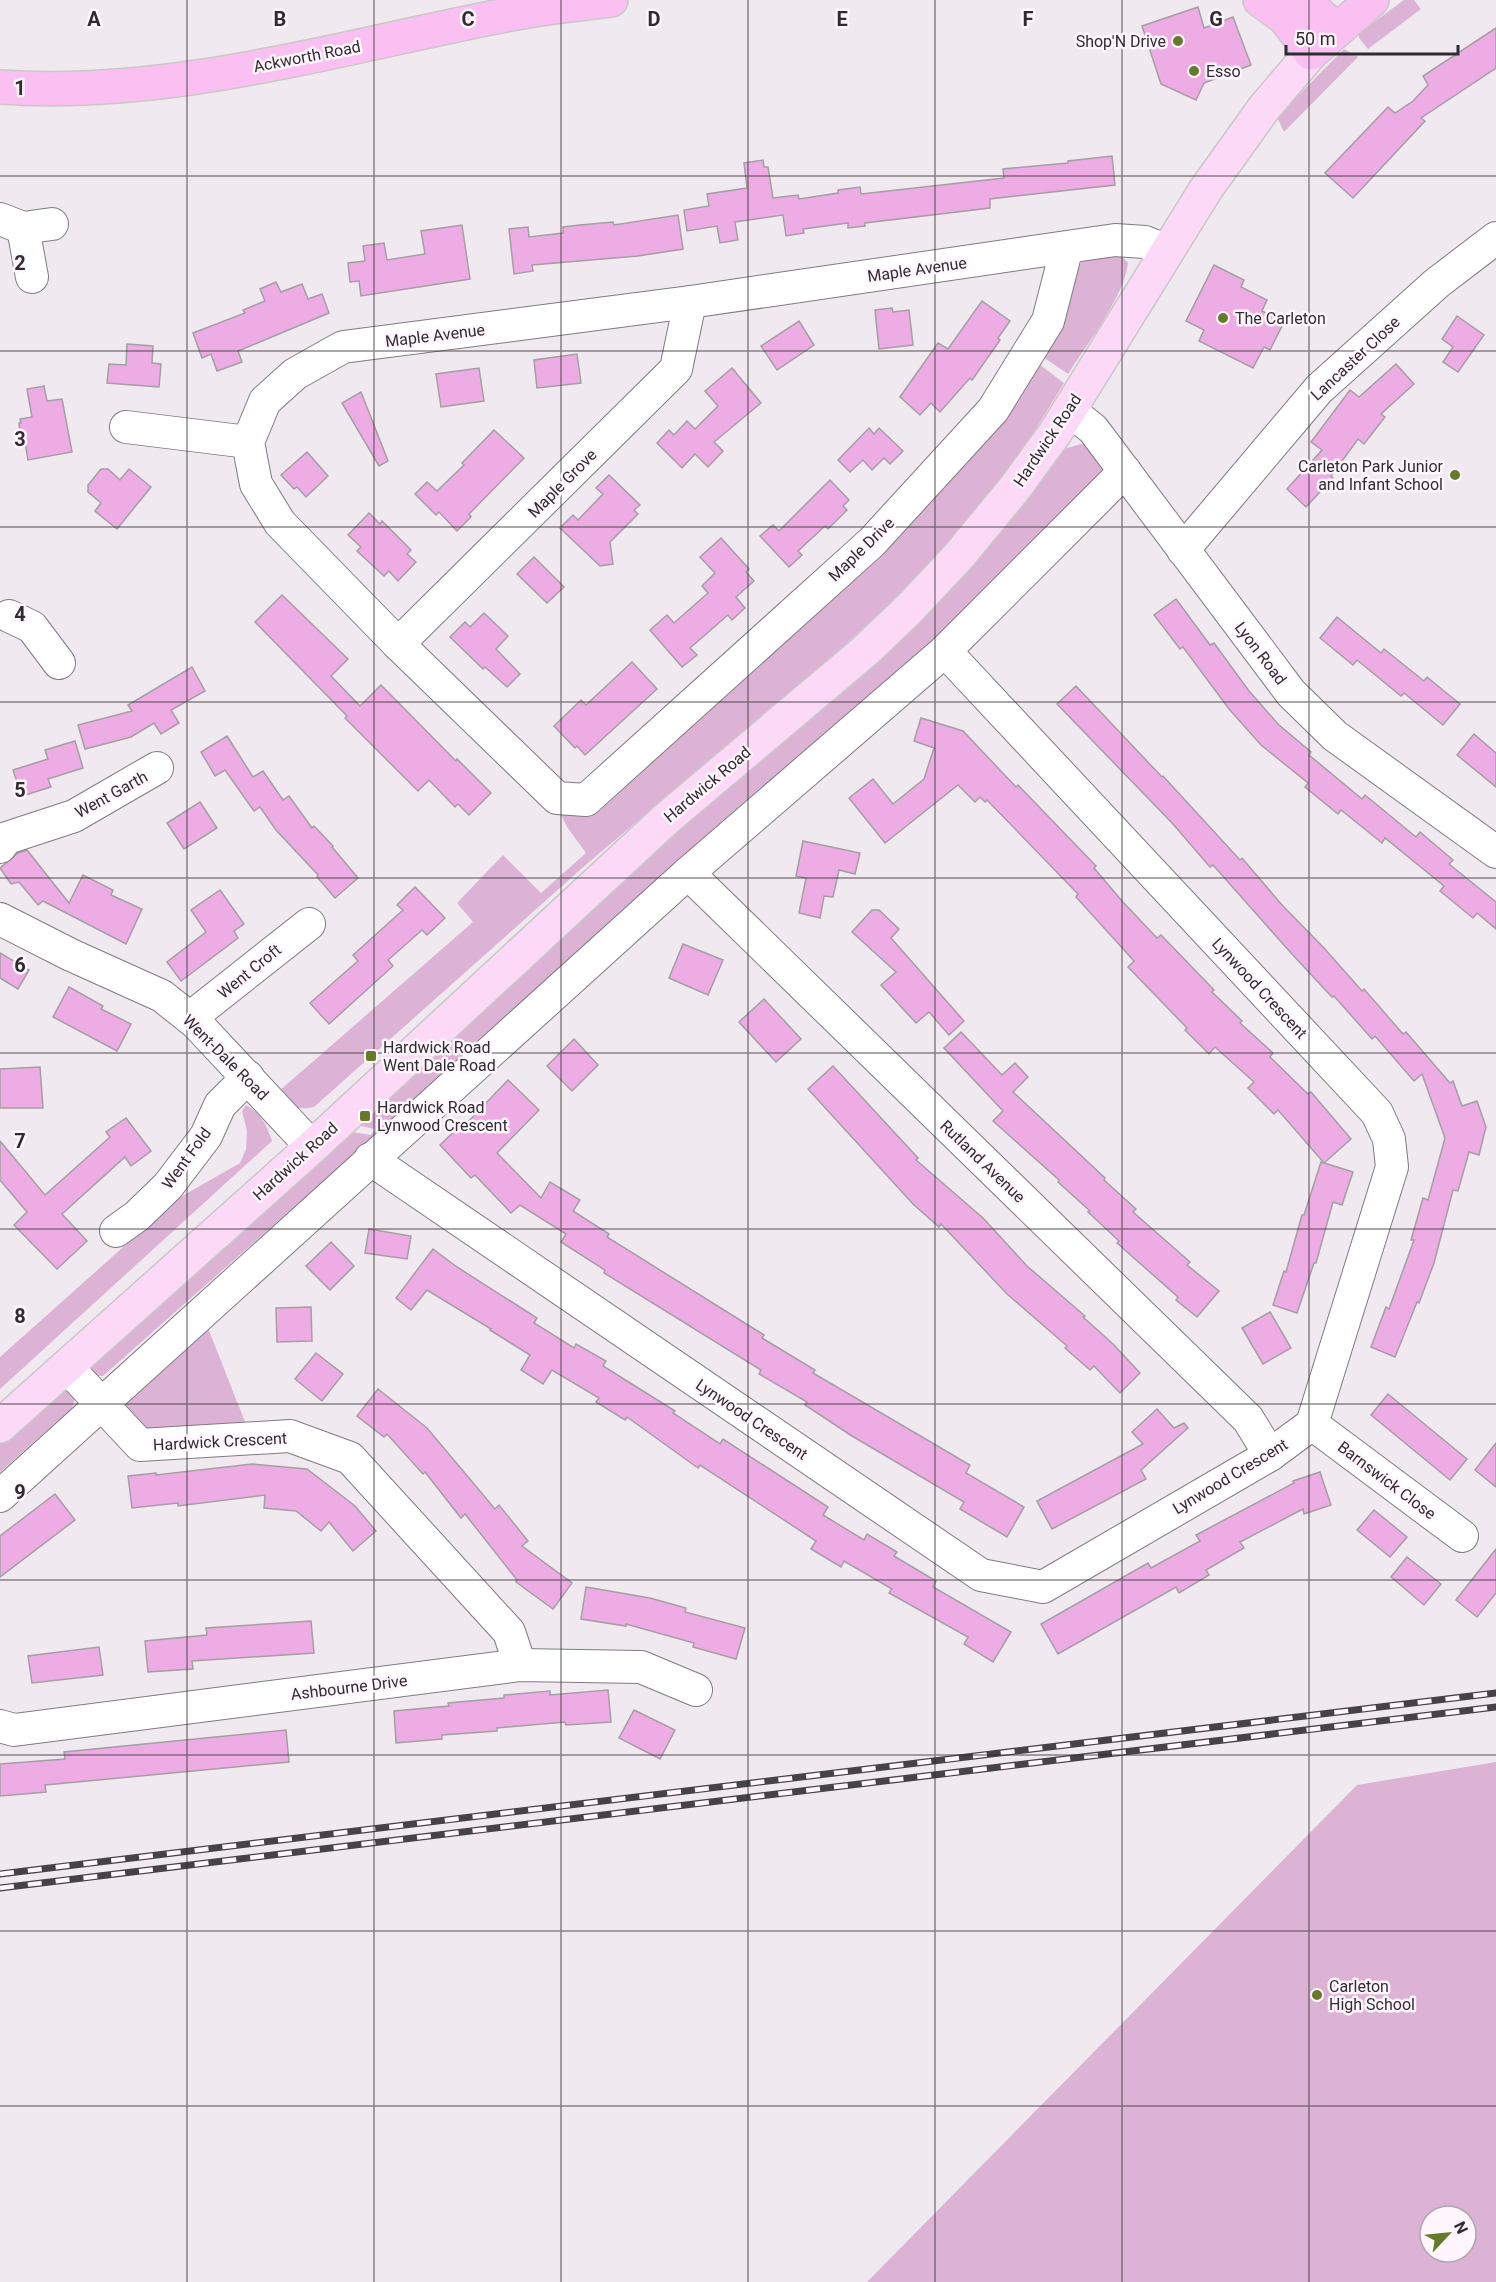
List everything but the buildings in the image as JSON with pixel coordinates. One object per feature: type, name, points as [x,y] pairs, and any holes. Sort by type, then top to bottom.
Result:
[{"type":"highway","name":"Ackworth Road","points":[[0,87],[93,89],[161,82],[283,61],[517,6],[611,0]]},
{"type":"highway","points":[[1260,0],[1285,18],[1311,53],[1372,0]]},
{"type":"highway","points":[[1304,0],[1336,30]]},
{"type":"main road","name":"Hardwick Road","points":[[0,1426],[312,1147],[666,819],[865,651],[909,609],[958,557],[1014,489],[1069,410],[1167,251],[1238,143],[1311,53]]},
{"type":"street","points":[[25,224],[32,277]]},
{"type":"street","name":"Lancaster Close","points":[[1183,550],[1319,389],[1437,283],[1496,238]]},
{"type":"street","name":"Maple Avenue","points":[[248,442],[265,401],[295,374],[343,347],[690,302],[1115,240],[1132,240],[1167,251]]},
{"type":"street","name":"Maple Drive","points":[[398,644],[557,798],[586,800],[872,542],[993,410],[1048,321],[1067,247]]},
{"type":"street","name":"Maple Grove","points":[[398,644],[676,369],[690,302]]},
{"type":"street","name":"Lyon Road","points":[[1069,410],[1093,429],[1291,693],[1328,729],[1416,796],[1496,852]]},
{"type":"street","points":[[126,427],[248,442],[256,484],[280,524],[398,644]]},
{"type":"street","points":[[0,1496],[688,873],[945,651],[1125,471]]},
{"type":"street","points":[[3,612],[32,627],[59,663]]},
{"type":"street","name":"Lynwood Crescent","points":[[370,1159],[981,1575],[1043,1587],[1270,1455],[1312,1424],[1392,1167],[1389,1138],[1377,1113],[945,651]]},
{"type":"street","name":"Went Garth","points":[[0,847],[7,838],[74,816],[158,768]]},
{"type":"street","name":"Rutland Avenue","points":[[688,873],[1236,1407],[1248,1419],[1270,1455]]},
{"type":"street","name":"Went-Dale Road","points":[[0,919],[71,955],[162,996],[190,1018],[312,1147]]},
{"type":"street","name":"Went Croft","points":[[190,1018],[309,924]]},
{"type":"street","name":"Went Fold","points":[[116,1231],[137,1216],[168,1186],[206,1136],[220,1105],[248,1077]]},
{"type":"street","name":"Hardwick Crescent","points":[[66,1366],[140,1445],[290,1436],[350,1458],[510,1632],[520,1665]]},
{"type":"street","name":"Barnswick Close","points":[[1312,1424],[1462,1536]]},
{"type":"street","name":"Ashbourne Drive","points":[[0,1726],[14,1730],[520,1665],[641,1667],[696,1690]]},
{"type":"shaded area","points":[[1404,0],[1414,0],[1421,9],[1368,49],[1359,38],[1359,33]]},
{"type":"shaded area","points":[[1344,49],[1358,57],[1284,132],[1277,117]]},
{"type":"shaded area","points":[[1118,252],[1128,263],[1120,290],[1104,320],[1068,374],[1037,353],[1082,261]]},
{"type":"shaded area","points":[[1036,362],[1064,383],[1012,468],[928,568],[822,666],[589,862],[314,1107],[293,1106],[278,1092],[473,922],[457,903],[503,855],[541,893],[586,853],[567,827],[559,810],[594,805]]},
{"type":"shaded area","points":[[1081,444],[1091,447],[1104,461],[1099,475],[947,628],[103,1376],[88,1373],[87,1362],[352,1132],[371,1135],[375,1129],[356,1125],[373,1103],[871,660],[1060,450]]},
{"type":"shaded area","points":[[246,1105],[263,1120],[272,1141],[0,1389],[0,1357],[177,1199],[240,1163],[246,1149],[247,1131],[242,1111]]},
{"type":"shaded area","points":[[206,1323],[245,1422],[149,1433],[138,1429],[120,1399]]},
{"type":"shaded area","points":[[61,1386],[76,1395],[72,1408],[0,1472],[0,1441]]},
{"type":"shaded area","name":"Carleton High School","points":[[1496,1762],[1496,2282],[867,2282],[1357,1785]]},
{"type":"railway","points":[[0,1874],[1496,1693]]},
{"type":"railway","points":[[0,1888],[1496,1707]]},
{"type":"place","name":"Shop'N Drive","points":[[1178,41]]},
{"type":"place","name":"Esso","points":[[1194,71]]},
{"type":"place","name":"The Carleton","points":[[1223,318]]},
{"type":"place","name":"Carleton Park Junior and Infant School","points":[[1455,475]]},
{"type":"place","name":"Hardwick Road Went Dale Road","points":[[371,1056]]},
{"type":"place","name":"Hardwick Road Lynwood Crescent","points":[[365,1116]]},
{"type":"place","name":"Carleton High School","points":[[1317,1995]]}]
